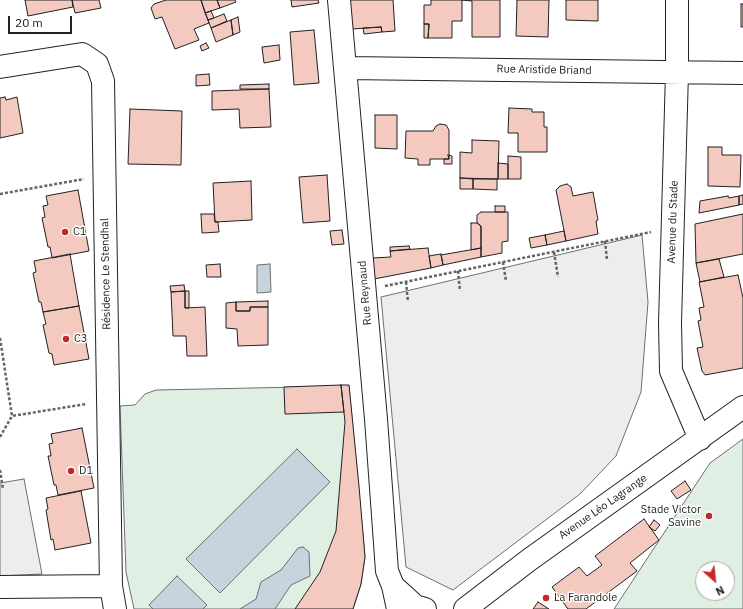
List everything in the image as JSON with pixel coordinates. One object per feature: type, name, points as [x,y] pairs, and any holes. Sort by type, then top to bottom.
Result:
[{"type":"street","name":"Rue Reynaud","points":[[339,0],[365,290],[387,571],[393,586],[398,609]]},
{"type":"street","name":"Avenue du Stade","points":[[677,0],[677,72],[670,323],[671,371],[700,439]]},
{"type":"street","name":"Résidence Le Stendhal","points":[[0,67],[82,54],[97,64],[103,82],[111,586],[115,609]]},
{"type":"street","name":"Rue Aristide Briand","points":[[346,68],[743,73]]},
{"type":"street","name":"Avenue Léo Lagrange","points":[[465,609],[529,560],[743,407]]},
{"type":"street","points":[[0,587],[111,586]]},
{"type":"street","name":"Rue Reynaud","points":[[393,586],[415,606],[425,609]]},
{"type":"path","points":[[0,194],[105,175]]},
{"type":"path","points":[[365,290],[673,228]]},
{"type":"path","points":[[605,241],[607,260]]},
{"type":"path","points":[[554,252],[558,277]]},
{"type":"path","points":[[504,262],[506,281]]},
{"type":"path","points":[[458,272],[460,291]]},
{"type":"path","points":[[406,282],[408,302]]},
{"type":"path","points":[[0,338],[12,416],[0,437]]},
{"type":"path","points":[[12,416],[108,400]]},
{"type":"path","points":[[0,470],[3,489]]},
{"type":"green space","points":[[349,386],[365,557],[361,584],[353,609],[134,609],[126,572],[120,406],[135,405],[145,394],[156,390]]},
{"type":"green space","name":"Stade Victor Savine","points":[[743,439],[743,609],[614,609],[710,463]]},
{"type":"shaded area","points":[[642,235],[648,302],[641,392],[616,456],[580,494],[453,590],[406,567],[381,297]]},
{"type":"shaded area","points":[[270,264],[271,292],[257,293],[257,265]]},
{"type":"shaded area","points":[[297,449],[330,482],[220,593],[186,559]]},
{"type":"shaded area","points":[[24,479],[42,574],[0,576],[0,483]]},
{"type":"shaded area","points":[[303,547],[309,552],[310,576],[291,585],[275,609],[240,609],[256,599],[261,582],[281,570],[298,548]]},
{"type":"shaded area","points":[[177,576],[207,605],[203,609],[153,609],[149,605]]},
{"type":"building","points":[[25,0],[72,0],[73,7],[28,16]]},
{"type":"building","points":[[72,0],[99,0],[101,8],[75,13]]},
{"type":"building","points":[[166,0],[201,0],[209,23],[194,29],[199,40],[175,49],[162,17],[155,19],[151,8],[154,4]]},
{"type":"building","points":[[201,0],[217,0],[220,8],[205,13]]},
{"type":"building","points":[[217,0],[235,0],[236,2],[220,8]]},
{"type":"building","points":[[291,0],[318,0],[319,3],[292,7]]},
{"type":"building","points":[[349,0],[393,0],[395,31],[382,32],[381,27],[352,29]]},
{"type":"building","points":[[431,0],[462,0],[462,21],[452,21],[452,38],[428,38],[429,24],[424,24],[424,5],[431,5]]},
{"type":"building","points":[[462,0],[500,0],[500,37],[472,37],[472,1]]},
{"type":"building","points":[[517,0],[549,0],[548,37],[516,36]]},
{"type":"building","points":[[566,0],[598,0],[598,21],[566,20]]},
{"type":"building","points":[[741,4],[743,4],[743,27],[741,27]]},
{"type":"building","points":[[211,11],[214,18],[208,20],[205,13]]},
{"type":"building","points":[[224,14],[227,21],[211,28],[208,20]]},
{"type":"building","points":[[238,17],[240,32],[233,35],[231,20]]},
{"type":"building","points":[[231,20],[233,35],[216,42],[211,28]]},
{"type":"building","points":[[424,24],[429,24],[428,38],[424,38]]},
{"type":"building","points":[[381,27],[382,32],[364,34],[363,28]]},
{"type":"building","points":[[314,30],[319,83],[294,85],[290,32]]},
{"type":"building","points":[[206,43],[209,48],[202,51],[200,46]]},
{"type":"building","points":[[279,45],[280,60],[264,63],[262,47]]},
{"type":"building","points":[[209,74],[210,85],[196,86],[196,75]]},
{"type":"building","points":[[269,84],[269,89],[240,89],[240,85]]},
{"type":"building","points":[[269,89],[271,127],[240,128],[239,109],[212,110],[212,91]]},
{"type":"building","points":[[5,97],[6,100],[17,97],[23,133],[0,138],[0,98]]},
{"type":"building","points":[[509,108],[532,109],[532,112],[544,112],[544,127],[547,127],[547,152],[518,152],[518,133],[508,133]]},
{"type":"building","points":[[130,109],[182,111],[181,165],[128,164]]},
{"type":"building","points":[[375,115],[397,115],[397,149],[375,148]]},
{"type":"building","points":[[440,124],[446,125],[449,130],[449,159],[430,159],[430,165],[418,165],[418,159],[405,158],[406,131],[433,131],[436,126]]},
{"type":"building","points":[[472,140],[499,141],[498,179],[460,178],[460,152],[472,153]]},
{"type":"building","points":[[708,147],[722,147],[722,155],[741,155],[740,187],[708,186]]},
{"type":"building","points":[[448,155],[452,156],[452,164],[444,164],[444,159],[449,159]]},
{"type":"building","points":[[508,156],[521,157],[521,179],[508,179]]},
{"type":"building","points":[[498,163],[508,164],[508,179],[498,179]]},
{"type":"building","points":[[327,175],[330,221],[303,223],[299,177]]},
{"type":"building","points":[[460,178],[473,179],[473,189],[460,189]]},
{"type":"building","points":[[473,179],[497,179],[497,190],[473,189]]},
{"type":"building","points":[[251,181],[252,220],[215,222],[213,183]]},
{"type":"building","points":[[567,184],[571,187],[573,196],[593,192],[598,220],[596,221],[598,234],[566,241],[556,190],[560,186]]},
{"type":"building","name":"C1","points":[[78,190],[89,251],[52,258],[50,247],[48,247],[42,218],[45,217],[43,206],[48,205],[46,196]]},
{"type":"building","points":[[743,195],[743,204],[739,205],[739,196]]},
{"type":"building","points":[[728,196],[729,198],[739,196],[739,205],[699,213],[700,201]]},
{"type":"building","points":[[495,206],[505,206],[505,212],[495,212]]},
{"type":"building","points":[[481,212],[508,212],[508,241],[502,242],[502,253],[481,257],[481,226],[477,223],[477,215]]},
{"type":"building","points":[[201,214],[214,214],[215,222],[218,222],[219,232],[202,233]]},
{"type":"building","points":[[743,214],[743,254],[696,263],[695,224]]},
{"type":"building","points":[[471,223],[477,223],[481,226],[481,248],[471,250]]},
{"type":"building","points":[[342,230],[344,244],[332,245],[330,231]]},
{"type":"building","points":[[564,231],[566,241],[547,245],[545,235]]},
{"type":"building","points":[[545,235],[547,245],[531,248],[529,238]]},
{"type":"building","points":[[409,246],[410,249],[390,251],[390,247]]},
{"type":"building","points":[[428,248],[431,268],[374,279],[372,258],[391,257],[390,251]]},
{"type":"building","points":[[481,248],[481,257],[443,265],[441,255]]},
{"type":"building","points":[[70,254],[79,306],[43,312],[41,302],[39,302],[33,273],[36,272],[34,261]]},
{"type":"building","points":[[441,254],[443,265],[431,268],[429,256]]},
{"type":"building","points":[[719,259],[724,277],[700,282],[696,263]]},
{"type":"building","points":[[220,264],[221,277],[207,277],[206,265]]},
{"type":"building","points":[[738,275],[743,298],[743,368],[705,375],[702,371],[697,348],[703,347],[698,321],[701,320],[699,308],[704,307],[699,282]]},
{"type":"building","points":[[184,285],[185,291],[171,292],[170,286]]},
{"type":"building","points":[[185,291],[189,291],[189,308],[185,308]]},
{"type":"building","points":[[185,291],[185,308],[205,307],[207,356],[187,356],[186,336],[173,336],[171,292]]},
{"type":"building","points":[[268,301],[268,307],[250,307],[250,311],[236,311],[236,302]]},
{"type":"building","points":[[236,302],[236,311],[250,311],[250,307],[268,307],[268,345],[238,346],[237,329],[226,328],[226,303]]},
{"type":"building","name":"C3","points":[[79,306],[89,359],[54,365],[52,354],[49,353],[43,325],[46,324],[43,312]]},
{"type":"building","points":[[341,385],[344,412],[285,414],[284,387]]},
{"type":"building","points":[[341,385],[349,385],[365,557],[361,584],[353,609],[295,609],[320,572],[336,531],[345,422]]},
{"type":"building","name":"D1","points":[[82,428],[94,488],[58,495],[56,485],[54,485],[48,456],[51,456],[49,444],[53,443],[51,434]]},
{"type":"building","points":[[685,481],[691,490],[677,499],[671,491]]},
{"type":"building","points":[[81,491],[91,543],[55,550],[53,539],[51,540],[46,510],[48,509],[46,498]]},
{"type":"building","points":[[644,519],[659,540],[630,563],[637,571],[586,609],[568,609],[552,587],[579,567],[587,576],[602,565],[595,556]]},
{"type":"building","points":[[654,520],[660,525],[655,531],[649,527]]},
{"type":"building","points":[[538,602],[549,609],[533,609]]},
{"type":"place","name":"C1","points":[[65,232]]},
{"type":"place","name":"C3","points":[[66,339]]},
{"type":"place","name":"D1","points":[[71,471]]},
{"type":"place","name":"Stade Victor Savine","points":[[709,516]]},
{"type":"place","name":"La Farandole","points":[[546,598]]}]
